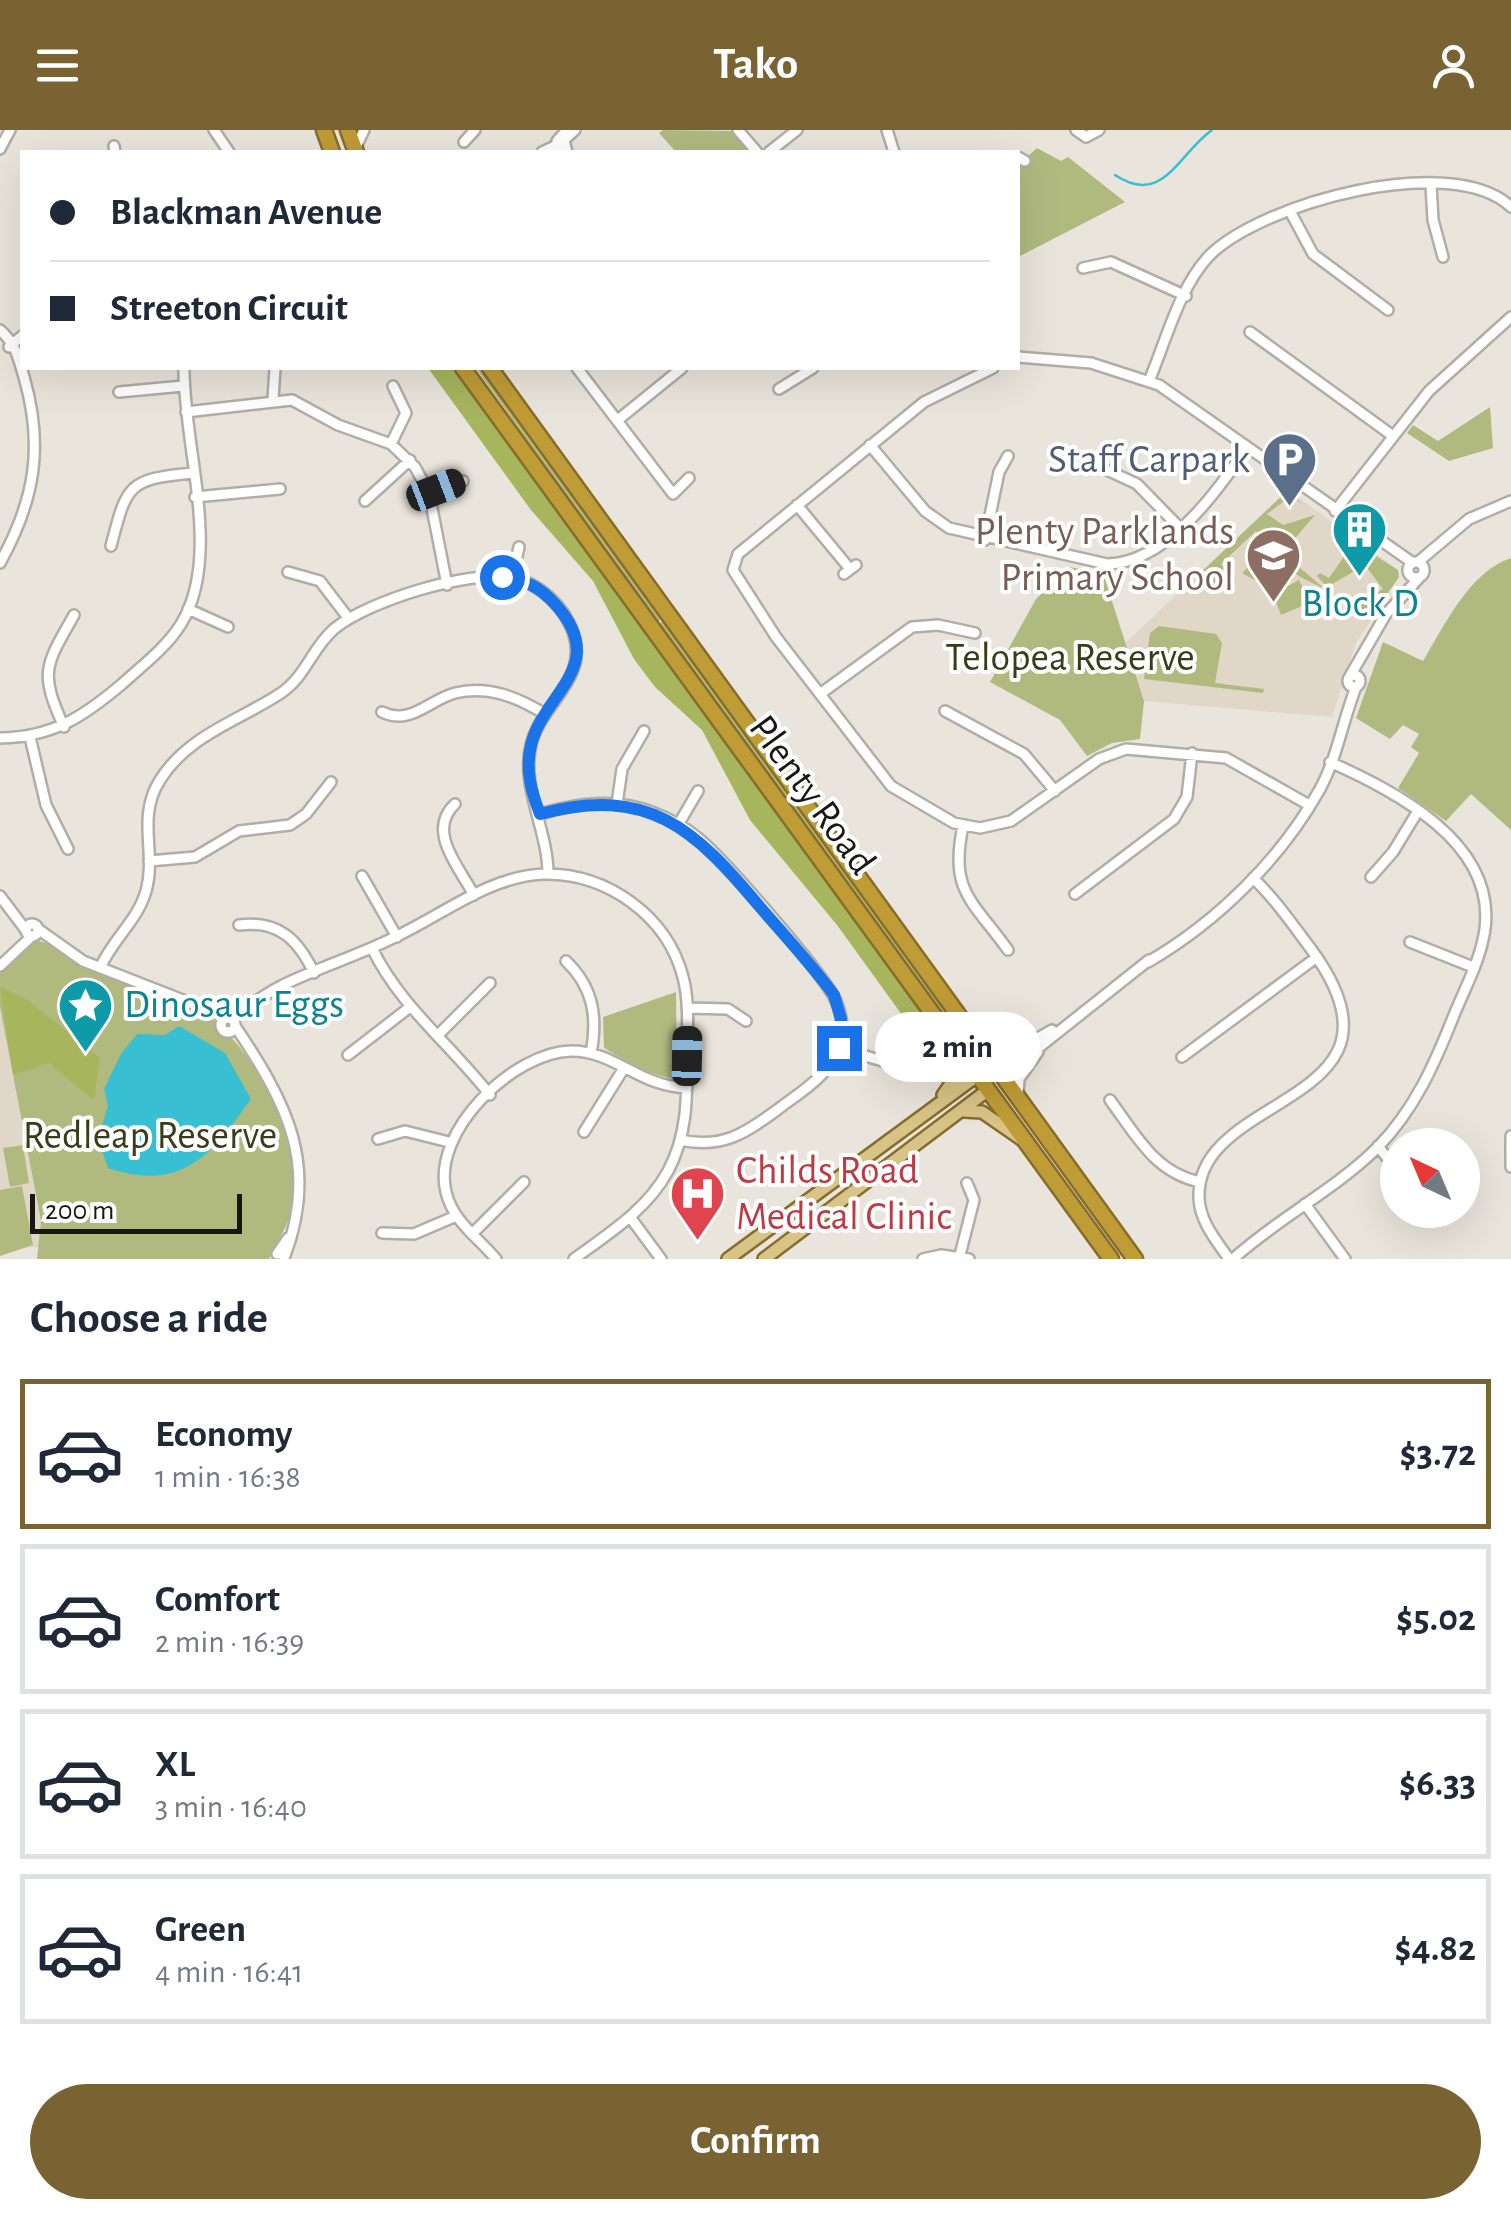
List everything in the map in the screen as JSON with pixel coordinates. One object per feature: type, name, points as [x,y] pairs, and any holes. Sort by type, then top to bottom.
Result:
[{"type":"highway","name":"Plenty Road","points":[[464,370],[1111,1259]]},
{"type":"highway","name":"Plenty Road","points":[[491,370],[1135,1259]]},
{"type":"highway","points":[[978,1075],[998,1070]]},
{"type":"highway","points":[[988,1090],[998,1070]]},
{"type":"main road","points":[[925,1114],[958,1075],[962,1055]]},
{"type":"main road","points":[[728,1259],[978,1075]]},
{"type":"main road","points":[[764,1259],[988,1090]]},
{"type":"main road","points":[[964,1111],[982,1112],[1031,1147]]},
{"type":"main road","points":[[925,1114],[934,1122],[934,1132]]},
{"type":"street","points":[[0,149],[10,130]]},
{"type":"street","points":[[562,148],[568,130]]},
{"type":"street","points":[[562,148],[575,130]]},
{"type":"street","points":[[738,130],[754,150]]},
{"type":"street","points":[[772,150],[797,130]]},
{"type":"street","points":[[1076,130],[1086,136],[1099,130]]},
{"type":"street","points":[[1147,380],[1200,268],[1220,247],[1291,212],[1353,188],[1431,185],[1481,188],[1511,206]]},
{"type":"street","points":[[1431,185],[1433,220],[1443,257]]},
{"type":"street","points":[[1291,212],[1313,254],[1388,310]]},
{"type":"street","points":[[1082,268],[1111,262],[1186,296]]},
{"type":"street","points":[[1337,513],[1435,385],[1511,317]]},
{"type":"street","points":[[1250,332],[1393,436]]},
{"type":"street","points":[[0,333],[16,341]]},
{"type":"street","points":[[1020,360],[1107,366],[1147,380],[1415,569]]},
{"type":"street","points":[[0,563],[26,511],[36,469],[36,420],[23,370]]},
{"type":"street","points":[[0,738],[30,736],[64,727],[159,651],[188,609],[200,565],[184,370]]},
{"type":"street","points":[[274,399],[275,370]]},
{"type":"street","points":[[579,370],[672,494]]},
{"type":"street","points":[[619,419],[680,370]]},
{"type":"street","points":[[779,389],[810,370]]},
{"type":"street","points":[[988,370],[924,402],[738,554],[732,566],[772,632],[894,790],[964,826],[1004,824],[1112,753],[1144,749],[1234,760],[1310,802]]},
{"type":"street","points":[[982,372],[994,370]]},
{"type":"street","points":[[118,392],[184,386]]},
{"type":"street","points":[[391,444],[406,413],[393,386]]},
{"type":"street","points":[[186,412],[274,399],[309,406],[338,425],[391,444],[410,460],[429,493],[447,585]]},
{"type":"street","points":[[870,445],[935,520],[985,540],[1114,564],[1145,555],[1178,527],[1218,489],[1247,448]]},
{"type":"street","points":[[985,540],[999,472],[1008,456]]},
{"type":"street","points":[[365,500],[410,460]]},
{"type":"street","points":[[1096,465],[1129,478],[1178,527]]},
{"type":"street","points":[[111,546],[125,496],[134,484],[152,476],[193,472]]},
{"type":"street","points":[[666,504],[689,478]]},
{"type":"street","points":[[429,493],[462,480]]},
{"type":"street","points":[[195,497],[280,489]]},
{"type":"street","points":[[998,1070],[1192,929],[1252,879],[1278,850],[1310,802],[1328,765],[1361,660],[1415,569],[1470,519],[1511,501]]},
{"type":"street","points":[[797,505],[850,569]]},
{"type":"street","points":[[512,578],[519,547]]},
{"type":"street","points":[[288,572],[305,574],[326,586],[349,619]]},
{"type":"street","points":[[100,968],[114,939],[140,906],[149,861],[145,836],[148,806],[174,761],[207,734],[287,689],[326,637],[349,619],[389,600],[447,585],[512,578],[535,586],[564,615],[575,641],[571,679],[545,714],[532,742],[528,765],[548,874]]},
{"type":"street","points":[[188,609],[228,627]]},
{"type":"street","points":[[64,727],[48,692],[45,672],[74,615]]},
{"type":"street","points":[[820,694],[912,627],[932,624],[975,632]]},
{"type":"street","points":[[382,712],[403,717],[441,698],[473,690],[505,694],[545,714]]},
{"type":"street","points":[[944,711],[1024,754],[1055,792]]},
{"type":"street","points":[[618,804],[622,769],[644,731]]},
{"type":"street","points":[[30,736],[46,804],[68,850]]},
{"type":"street","points":[[1076,894],[1174,820],[1188,791],[1192,753]]},
{"type":"street","points":[[1252,879],[1317,958],[1343,1003],[1343,1032],[1333,1058],[1317,1076],[1220,1148],[1200,1182],[1202,1216],[1229,1258],[1378,1146],[1429,1076],[1474,967],[1486,925],[1480,882],[1462,850],[1418,811],[1353,774],[1328,765]]},
{"type":"street","points":[[149,861],[195,857],[239,831],[290,824],[306,814],[332,782]]},
{"type":"street","points":[[678,824],[698,791]]},
{"type":"street","points":[[455,804],[444,818],[443,836],[474,895]]},
{"type":"street","points":[[540,814],[576,805],[618,804],[650,811],[678,824],[718,856],[829,989],[841,1019],[839,1048],[820,1077],[738,1137],[712,1144],[680,1140]]},
{"type":"street","points":[[1371,876],[1393,852],[1418,811]]},
{"type":"street","points":[[964,826],[956,862],[959,880],[1008,950]]},
{"type":"street","points":[[230,1024],[278,987],[397,937],[511,879],[548,874],[604,886],[638,908],[674,954],[688,1008],[687,1088],[680,1140],[662,1181],[630,1217],[574,1259]]},
{"type":"street","points":[[362,876],[397,937]]},
{"type":"street","points":[[0,896],[30,931],[100,968],[200,1004],[230,1024],[283,1110],[298,1146],[301,1194],[292,1231],[279,1257]]},
{"type":"street","points":[[239,925],[259,924],[282,931],[302,950],[314,972]]},
{"type":"street","points":[[0,966],[30,931]]},
{"type":"street","points":[[1410,942],[1474,967]]},
{"type":"street","points":[[372,948],[386,977],[410,1008],[490,1094]]},
{"type":"street","points":[[1182,1057],[1317,958]]},
{"type":"street","points":[[566,961],[590,995],[595,1024],[591,1052]]},
{"type":"street","points":[[438,1034],[490,983]]},
{"type":"street","points":[[348,1055],[410,1008]]},
{"type":"street","points":[[688,1008],[728,1009],[746,1021]]},
{"type":"street","points":[[998,1070],[1046,1042],[1080,1012]]},
{"type":"street","points":[[1018,1097],[1019,1078],[1046,1042]]},
{"type":"street","points":[[839,1048],[889,1062]]},
{"type":"street","points":[[496,1259],[456,1216],[444,1178],[449,1142],[464,1117],[541,1057],[562,1052],[591,1052],[654,1084],[687,1088]]},
{"type":"street","points":[[584,1132],[624,1068]]},
{"type":"street","points":[[1110,1100],[1162,1167],[1176,1177],[1200,1182]]},
{"type":"street","points":[[378,1139],[397,1132],[415,1132],[449,1142]]},
{"type":"street","points":[[1511,1136],[1511,1166]]},
{"type":"street","points":[[472,1234],[524,1182]]},
{"type":"street","points":[[922,1259],[964,1257],[974,1200],[966,1183]]},
{"type":"street","points":[[1305,1204],[1345,1259]]},
{"type":"street","points":[[382,1233],[414,1234],[456,1216]]},
{"type":"street","points":[[630,1217],[661,1259]]},
{"type":"shaded area","name":"Plenty Parklands Primary School","points":[[1288,490],[1398,570],[1399,577],[1356,643],[1332,717],[1144,701],[1125,643]]},
{"type":"shaded area","points":[[0,1007],[41,1221],[39,1247],[15,1248],[0,1256]]},
{"type":"green space","points":[[732,131],[751,150],[674,150],[659,133]]},
{"type":"green space","points":[[1037,148],[1061,161],[1068,157],[1125,202],[1020,256],[1020,163]]},
{"type":"green space","points":[[429,370],[455,370],[966,1073],[962,1077],[928,1074],[931,1055],[837,925],[750,820],[702,730],[655,687],[634,659],[593,581],[531,510]]},
{"type":"green space","points":[[477,370],[483,370],[663,615],[657,625]]},
{"type":"green space","points":[[1490,407],[1493,448],[1449,461],[1407,433],[1413,425],[1438,441]]},
{"type":"green space","points":[[1288,490],[1303,505],[1291,496],[1267,514],[1283,525],[1315,515],[1285,550],[1269,550],[1256,531],[1221,564],[1232,577],[1200,591],[1195,578]]},
{"type":"green space","points":[[1354,542],[1398,570],[1399,577],[1385,597],[1374,599],[1376,603],[1363,614],[1358,608],[1362,600],[1383,589],[1365,565],[1327,587],[1317,576],[1320,573],[1329,578]]},
{"type":"green space","points":[[1280,551],[1325,589],[1300,577],[1278,559],[1269,568],[1282,587],[1275,591],[1267,581],[1269,574],[1263,581],[1258,579],[1260,583],[1242,573],[1259,556]]},
{"type":"green space","points":[[1511,558],[1511,830],[1471,794],[1446,821],[1398,788],[1419,753],[1411,747],[1419,734],[1403,725],[1390,739],[1356,718],[1383,642],[1423,661],[1471,587],[1496,565]]},
{"type":"green space","name":"Telopea Reserve","points":[[1069,567],[1103,573],[1144,701],[1140,739],[1112,743],[1087,756],[1060,720],[990,682],[1036,599]]},
{"type":"green space","points":[[1299,580],[1306,594],[1303,597],[1329,599],[1328,603],[1316,600],[1281,615],[1273,594]]},
{"type":"green space","points":[[663,617],[978,1054],[974,1060],[659,627]]},
{"type":"green space","points":[[1159,626],[1216,634],[1222,643],[1215,683],[1264,689],[1263,693],[1144,679],[1150,633]]},
{"type":"green space","name":"Redleap Reserve","points":[[33,940],[101,974],[166,995],[202,1012],[235,1041],[251,1062],[288,1136],[297,1181],[291,1214],[269,1259],[37,1259],[41,1221],[0,1007],[0,973]]},
{"type":"green space","points":[[0,987],[29,1001],[100,1058],[94,1100],[49,1063],[13,1075]]},
{"type":"green space","points":[[676,992],[677,1076],[673,1079],[643,1071],[604,1048],[603,1017]]},
{"type":"green space","points":[[23,1145],[29,1183],[10,1187],[3,1148]]},
{"type":"green space","points":[[22,1186],[33,1245],[0,1256],[0,1190]]},
{"type":"water","points":[[179,1026],[225,1053],[251,1099],[222,1137],[192,1164],[156,1176],[108,1168],[98,1139],[108,1106],[104,1089],[121,1054],[137,1034],[165,1035]]},
{"type":"waterway","points":[[1115,175],[1146,185],[1158,181],[1212,130]]},
{"type":"place","name":"Staff Carpark","points":[[1289,509]]},
{"type":"place","name":"Block D","points":[[1360,579]]},
{"type":"place","name":"Plenty Parklands Primary School","points":[[1273,604]]},
{"type":"place","name":"Dinosaur Eggs","points":[[85,1054]]},
{"type":"place","name":"Childs Road Medical Clinic","points":[[697,1243]]},
{"type":"route","points":[[502,577],[542,590],[564,615],[575,641],[576,661],[571,679],[540,721],[532,742],[529,777],[540,814],[576,805],[618,804],[650,811],[699,839],[718,856],[834,995],[841,1019],[839,1048]]}]
